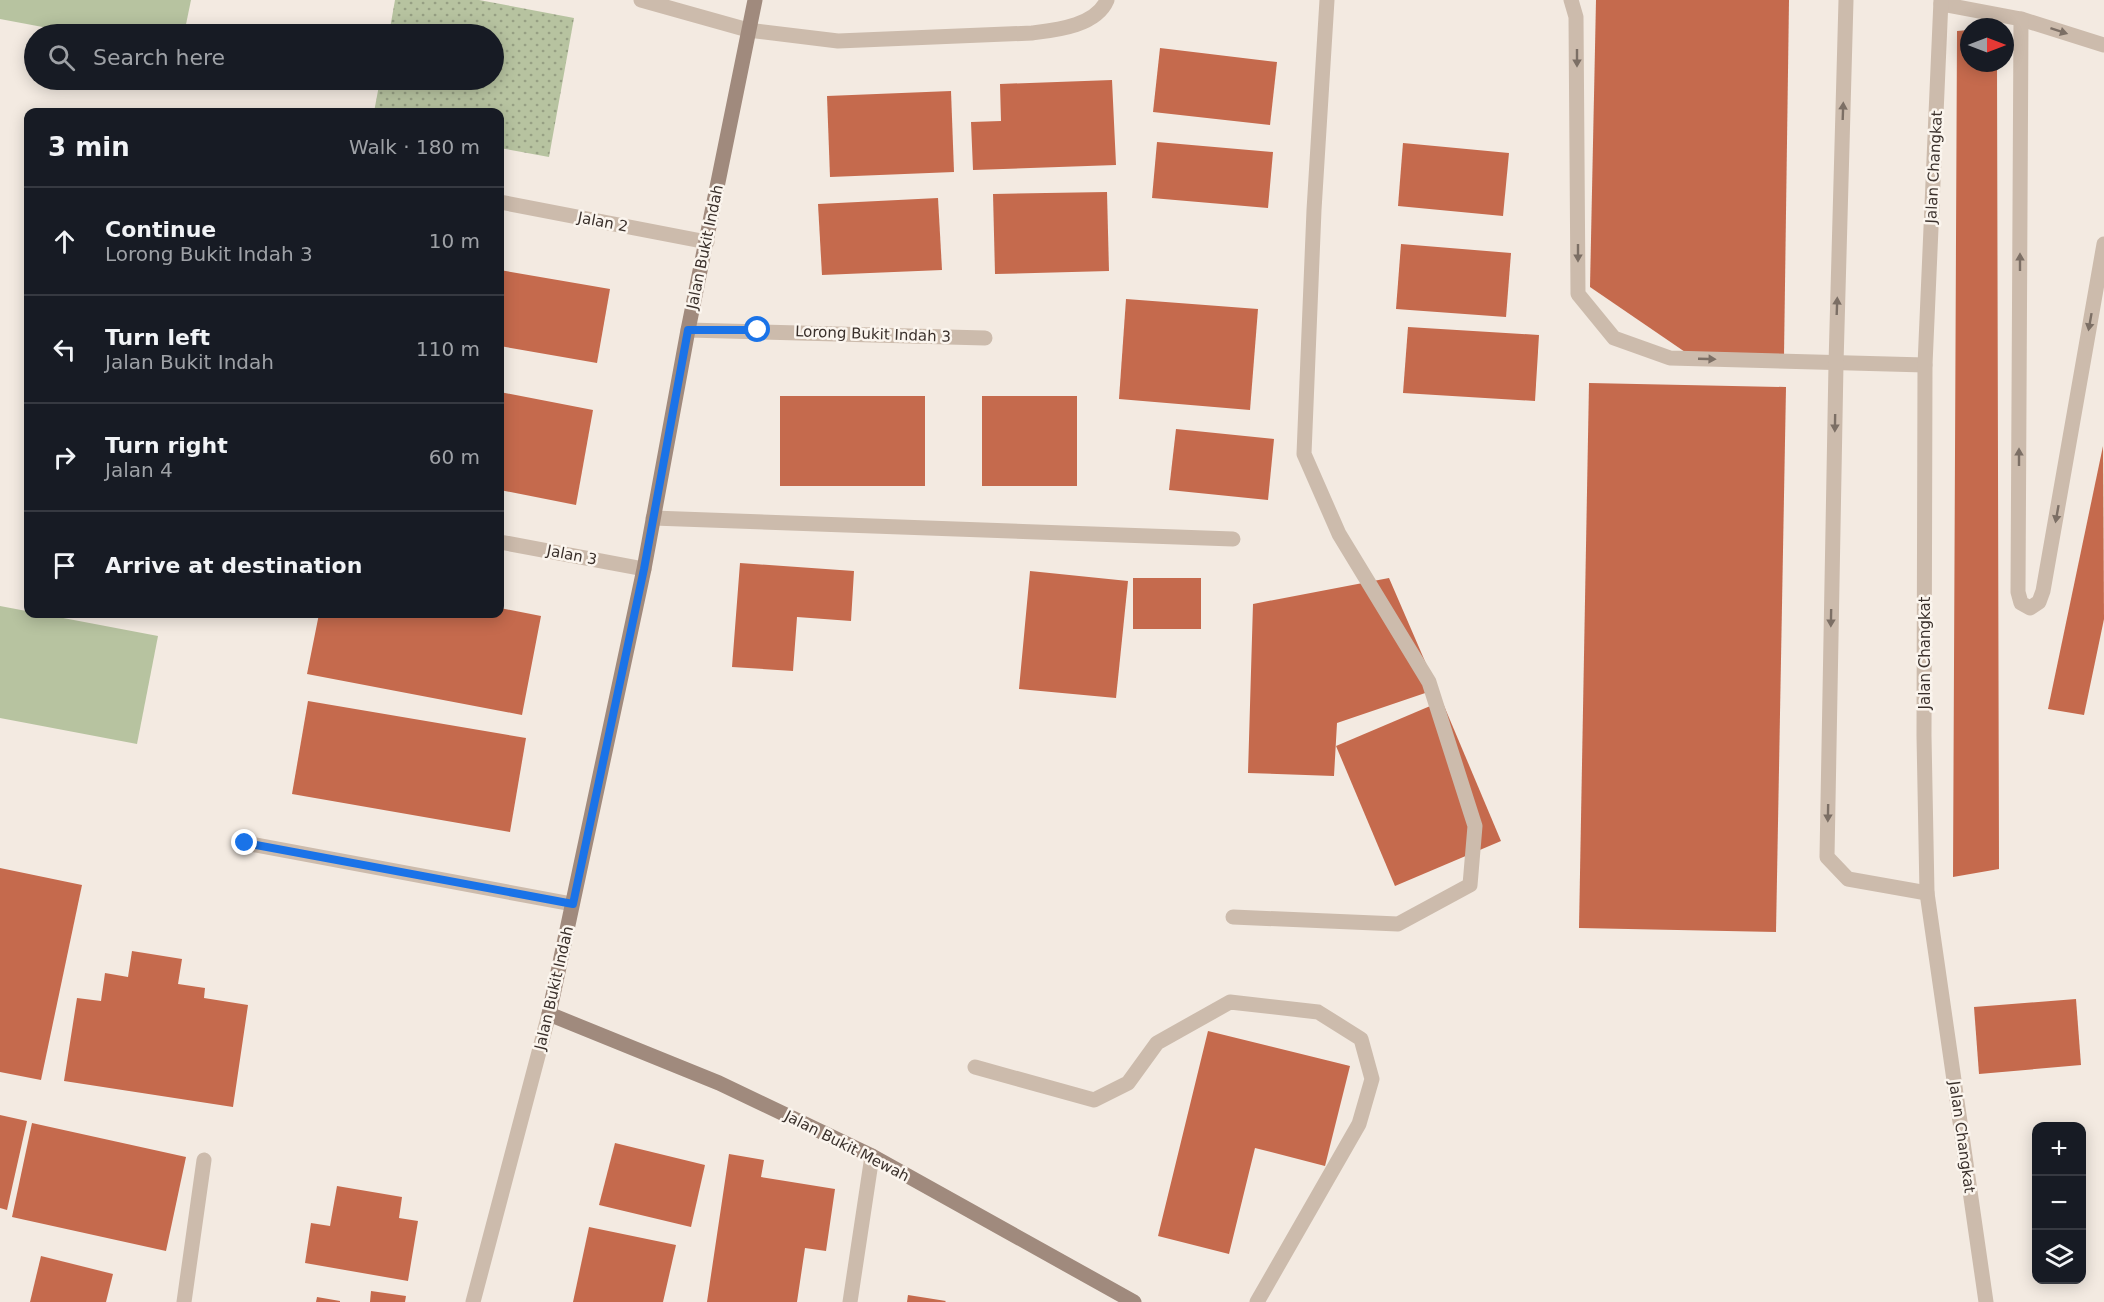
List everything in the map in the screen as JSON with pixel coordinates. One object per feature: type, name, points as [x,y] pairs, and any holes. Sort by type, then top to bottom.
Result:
[{"type":"street","points":[[641,0],[682,6],[748,30],[838,41],[1032,33],[1061,29],[1085,20],[1104,6],[1107,0]]},
{"type":"street","name":"Jalan Bukit Indah","points":[[473,1302],[549,1014],[573,904],[644,569],[688,330],[755,0]]},
{"type":"street","points":[[1233,917],[1398,924],[1470,885],[1475,826],[1429,682],[1339,534],[1304,454],[1314,210],[1327,0]]},
{"type":"street","points":[[1571,0],[1576,17],[1578,294],[1614,338],[1670,358],[1925,365]]},
{"type":"street","points":[[1846,0],[1836,364],[1827,857],[1848,879],[1928,893]]},
{"type":"street","points":[[1941,2],[2021,19],[2104,45]]},
{"type":"street","name":"Jalan Changkat","points":[[1941,2],[1925,365],[1924,736],[1928,893],[1986,1302]]},
{"type":"street","points":[[2021,19],[2018,592],[2021,603],[2030,608],[2039,602],[2043,591],[2104,244]]},
{"type":"street","name":"Jalan 2","points":[[504,203],[707,242]]},
{"type":"street","name":"Lorong Bukit Indah 3","points":[[688,330],[985,338]]},
{"type":"street","points":[[653,518],[1233,538]]},
{"type":"street","name":"Jalan 3","points":[[504,543],[644,569]]},
{"type":"street","points":[[245,843],[573,904]]},
{"type":"street","points":[[975,1066],[1094,1100],[1128,1083],[1156,1043],[1230,1002],[1318,1012],[1361,1039],[1372,1079],[1359,1124],[1257,1302]]},
{"type":"street","name":"Jalan Bukit Mewah","points":[[549,1014],[719,1083],[872,1156],[1134,1302]]},
{"type":"street","points":[[850,1302],[872,1156]]},
{"type":"street","points":[[184,1302],[204,1160]]},
{"type":"green space","points":[[0,0],[191,0],[186,24],[27,24],[0,19]]},
{"type":"green space","points":[[395,0],[479,0],[574,18],[549,157],[504,149],[504,108],[375,108],[378,90],[504,90],[504,24],[391,24]]},
{"type":"green space","points":[[0,606],[24,611],[24,618],[63,618],[158,636],[137,744],[0,718]]},
{"type":"building","points":[[1596,0],[1789,0],[1784,356],[1688,354],[1590,287]]},
{"type":"building","points":[[1957,31],[1960,31],[1960,72],[1997,72],[1999,869],[1953,877]]},
{"type":"building","points":[[1160,48],[1277,62],[1270,125],[1153,112]]},
{"type":"building","points":[[1112,80],[1116,165],[973,170],[971,122],[1001,121],[1000,84]]},
{"type":"building","points":[[951,91],[954,172],[830,177],[827,96]]},
{"type":"building","points":[[1157,142],[1273,152],[1268,208],[1152,198]]},
{"type":"building","points":[[1403,143],[1509,153],[1503,216],[1398,206]]},
{"type":"building","points":[[1107,192],[1109,271],[995,274],[993,194]]},
{"type":"building","points":[[938,198],[942,270],[822,275],[818,204]]},
{"type":"building","points":[[1401,244],[1511,253],[1506,317],[1396,309]]},
{"type":"building","points":[[504,271],[610,289],[597,363],[504,347]]},
{"type":"building","points":[[1126,299],[1258,309],[1250,410],[1119,399]]},
{"type":"building","points":[[1408,327],[1539,335],[1535,401],[1403,393]]},
{"type":"building","points":[[1589,383],[1786,387],[1776,932],[1579,928]]},
{"type":"building","points":[[504,393],[593,410],[576,505],[504,491]]},
{"type":"building","points":[[780,396],[925,396],[925,486],[780,486]]},
{"type":"building","points":[[982,396],[1077,396],[1077,486],[982,486]]},
{"type":"building","points":[[1176,429],[1274,439],[1268,500],[1169,490]]},
{"type":"building","points":[[2103,446],[2104,619],[2084,715],[2048,709]]},
{"type":"building","points":[[740,563],[854,571],[851,621],[797,617],[793,671],[732,667]]},
{"type":"building","points":[[1030,571],[1128,581],[1116,698],[1019,689]]},
{"type":"building","points":[[1133,578],[1201,578],[1201,629],[1133,629]]},
{"type":"building","points":[[1389,578],[1437,689],[1337,723],[1334,776],[1248,773],[1253,604]]},
{"type":"building","points":[[504,609],[541,616],[522,715],[307,674],[318,618],[504,618]]},
{"type":"building","points":[[308,701],[526,738],[510,832],[292,794]]},
{"type":"building","points":[[1442,701],[1501,841],[1395,886],[1336,746]]},
{"type":"building","points":[[0,868],[82,885],[41,1080],[0,1072]]},
{"type":"building","points":[[132,951],[182,959],[178,984],[205,988],[204,998],[248,1005],[233,1107],[64,1081],[77,998],[101,1001],[105,973],[128,977]]},
{"type":"building","points":[[2076,999],[2081,1065],[1979,1074],[1974,1007]]},
{"type":"building","points":[[1208,1031],[1350,1066],[1325,1166],[1255,1148],[1229,1254],[1158,1236]]},
{"type":"building","points":[[0,1115],[27,1121],[7,1210],[0,1208]]},
{"type":"building","points":[[32,1123],[186,1157],[166,1251],[12,1217]]},
{"type":"building","points":[[615,1143],[705,1165],[691,1227],[599,1205]]},
{"type":"building","points":[[729,1154],[764,1160],[761,1177],[835,1189],[826,1251],[805,1248],[797,1302],[707,1302]]},
{"type":"building","points":[[337,1186],[402,1197],[399,1218],[418,1221],[408,1281],[305,1263],[311,1223],[330,1226]]},
{"type":"building","points":[[589,1227],[676,1245],[663,1302],[573,1302]]},
{"type":"building","points":[[41,1256],[113,1274],[106,1302],[30,1302]]},
{"type":"building","points":[[371,1291],[406,1296],[405,1302],[370,1302]]},
{"type":"building","points":[[908,1295],[946,1301],[907,1302]]},
{"type":"building","points":[[317,1297],[340,1301],[340,1302],[316,1302]]},
{"type":"route","points":[[245,843],[573,904],[644,569],[688,330],[758,330]]}]
